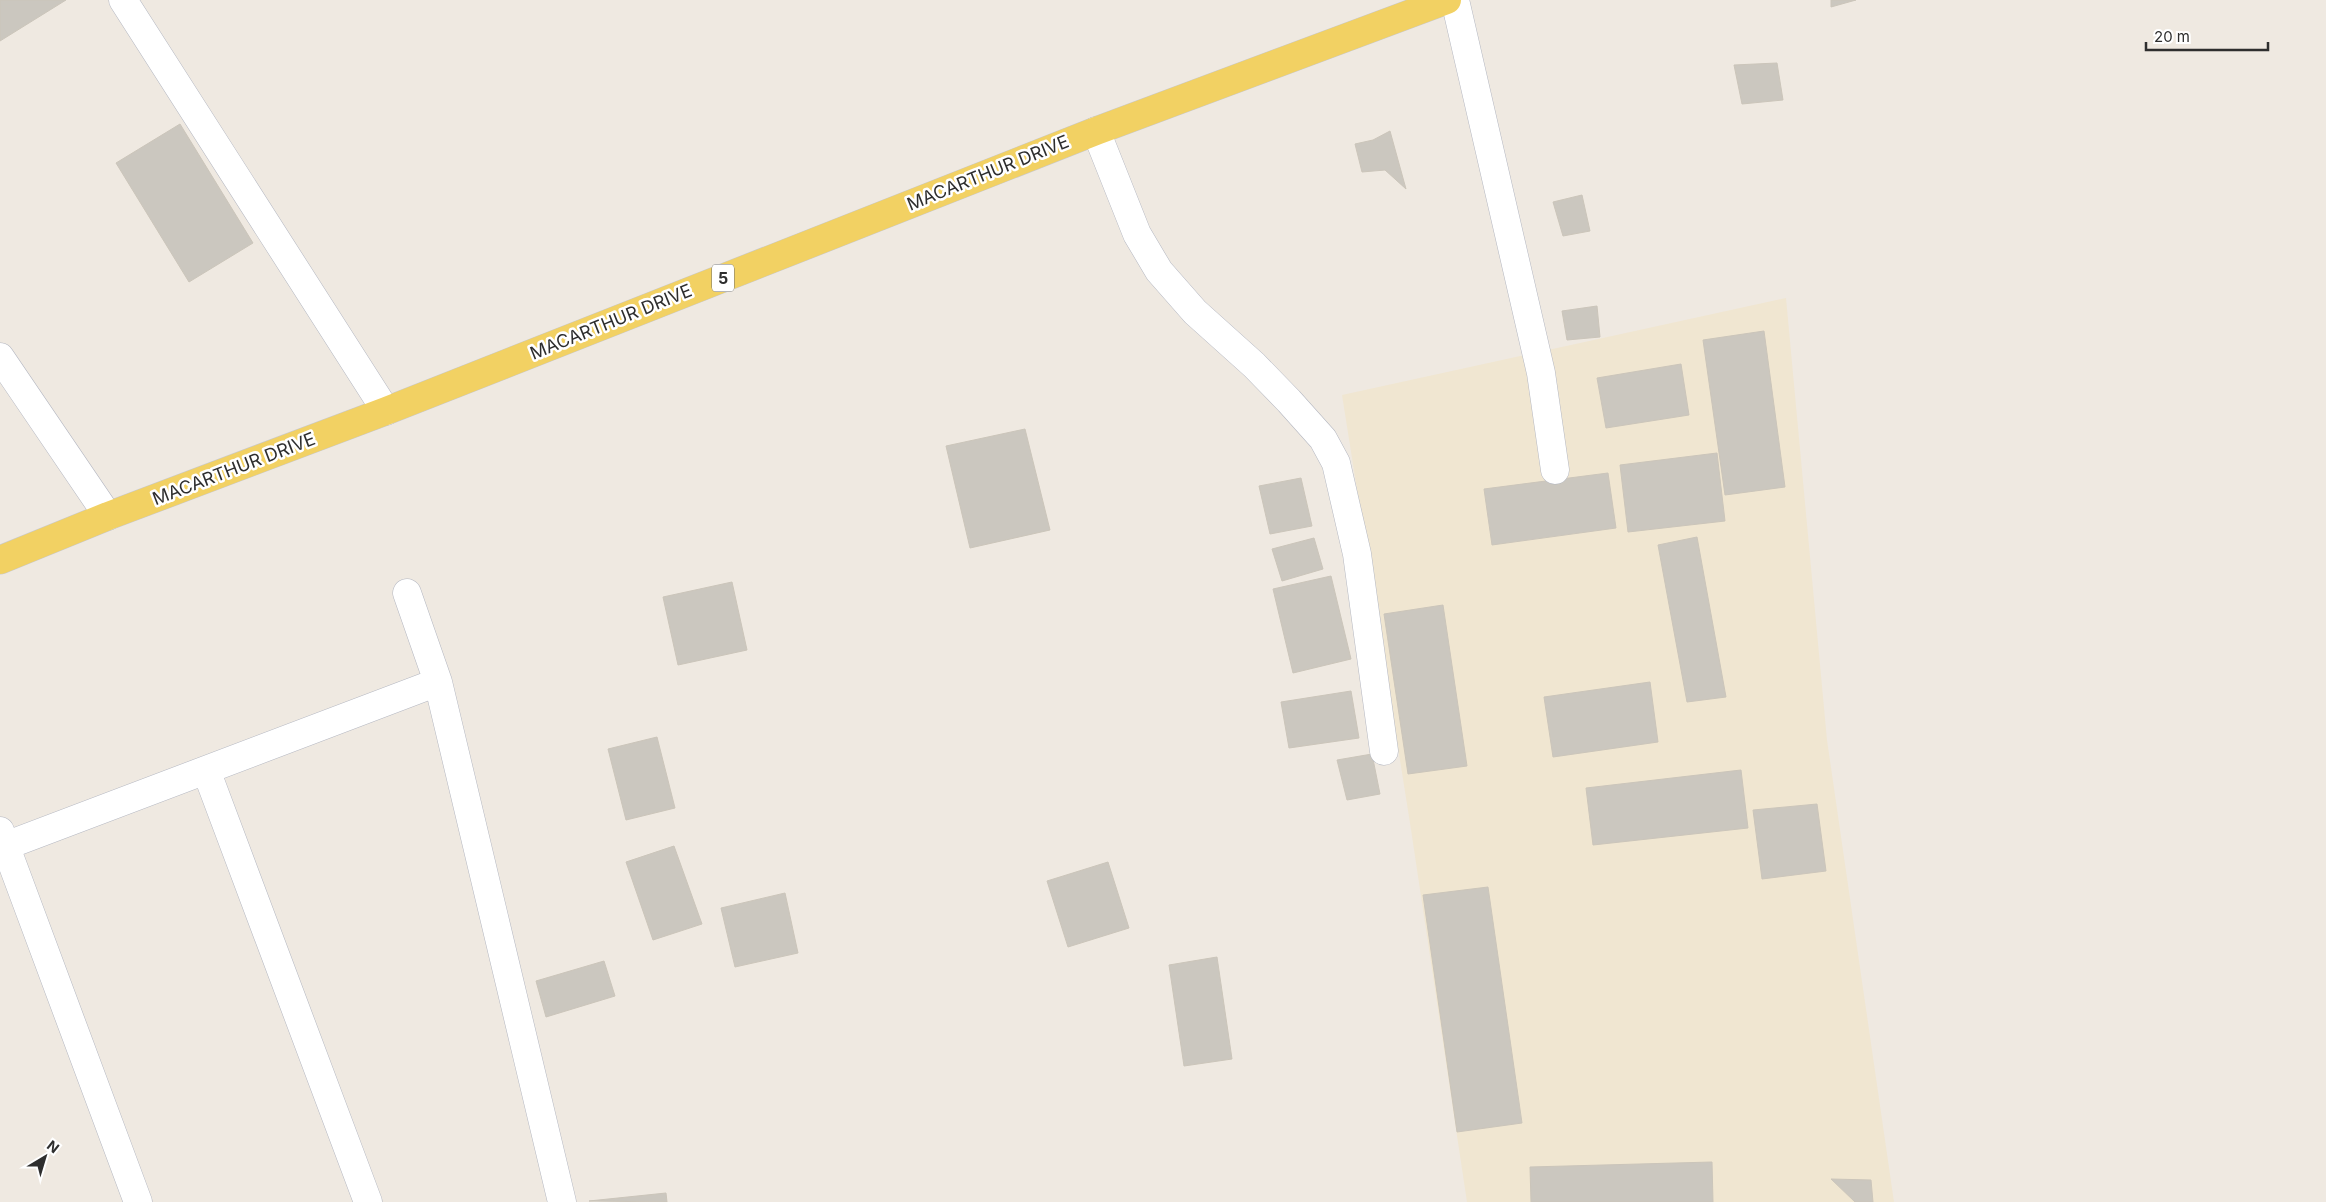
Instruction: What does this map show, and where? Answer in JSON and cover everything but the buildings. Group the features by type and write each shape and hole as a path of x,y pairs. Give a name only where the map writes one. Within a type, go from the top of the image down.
{"main road":[{"name":"MACARTHUR DRIVE","path":"0,560 108,516 386,411 1096,131 1447,0"}],"street":[{"path":"123,0 386,411"},
{"path":"1454,0 1541,373 1555,470"},
{"path":"1096,131 1137,234 1159,271 1195,312 1254,365 1289,401 1323,439 1336,463 1357,554 1384,751"},
{"path":"0,357 108,516"},
{"path":"407,593 438,682 562,1202"},
{"path":"138,1202 2,842 206,770 438,682"},
{"path":"206,770 368,1202"}],"shaded area":[{"path":"1786,298 1827,740 1894,1202 1467,1202 1410,823 1342,395"}]}
